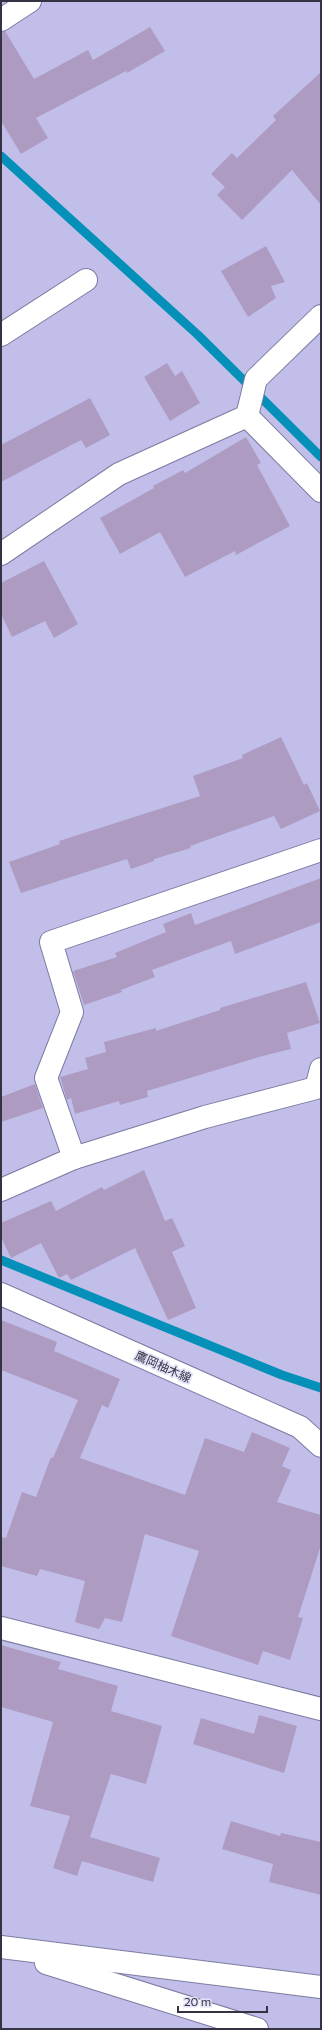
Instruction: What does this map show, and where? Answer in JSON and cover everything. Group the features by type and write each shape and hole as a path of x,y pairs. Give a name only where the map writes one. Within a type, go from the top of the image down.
{"street":[{"path":"1,20 30,1"},
{"path":"1,335 86,280"},
{"path":"248,414 256,379 321,316"},
{"path":"248,414 321,491"},
{"path":"1,554 119,474 248,414"},
{"path":"74,1158 46,1078 72,1012 51,942 321,850"},
{"path":"1,1190 74,1158 205,1117 316,1088 321,1069"},
{"name":"鷹岡柚木線","path":"1,1294 300,1427 321,1446"},
{"path":"1,1628 321,1709"},
{"path":"1,1948 321,1987"},
{"path":"1,1948 257,2029"}],"building":[{"path":"150,27 165,51 127,73 126,71 36,118 48,138 21,154 1,121 1,32 5,31 34,79 88,50 93,60"},
{"path":"321,72 321,205 292,170 242,220 217,195 225,187 211,174 232,153 237,158 276,120 273,116"},
{"path":"266,246 285,282 271,286 276,298 248,317 221,271"},
{"path":"167,363 175,376 182,371 200,403 170,421 144,377"},
{"path":"90,398 110,435 86,448 81,440 1,482 1,445"},
{"path":"246,437 261,463 257,465 290,526 236,555 235,551 185,577 160,532 120,554 100,518 154,488 153,486 183,470 185,473"},
{"path":"44,561 78,624 54,638 45,621 12,637 1,614 1,583"},
{"path":"281,737 304,785 307,783 320,811 281,829 274,816 190,846 191,848 154,859 154,861 131,869 127,859 21,893 9,862 60,844 59,841 200,796 193,776 243,758 242,755"},
{"path":"321,878 321,922 235,954 231,941 152,970 155,977 121,990 122,992 84,1005 73,971 117,957 115,953 166,932 163,924 191,913 195,925"},
{"path":"306,982 320,1023 287,1033 291,1049 259,1057 147,1091 148,1097 120,1105 119,1101 75,1114 71,1098 67,1100 60,1077 88,1069 85,1058 106,1052 104,1042 156,1028 156,1031 220,1010 220,1008"},
{"path":"35,1084 43,1108 1,1122 1,1097"},
{"path":"144,1170 165,1221 172,1218 185,1246 172,1252 196,1308 168,1320 135,1248 71,1280 67,1274 59,1278 41,1243 11,1258 1,1237 1,1223 51,1201 56,1211 102,1187 104,1190"},
{"path":"1,1320 57,1342 54,1351 120,1379 108,1408 102,1405 80,1458 185,1495 205,1438 244,1452 252,1432 290,1448 282,1466 291,1470 277,1502 321,1515 321,1545 298,1617 303,1618 290,1660 263,1651 258,1665 171,1636 199,1551 145,1534 122,1622 105,1618 99,1629 75,1622 85,1581 40,1569 37,1576 1,1566 1,1537 6,1538 22,1492 36,1497 51,1457 53,1458 78,1400 1,1370"},
{"path":"1,1645 61,1662 58,1669 118,1686 111,1711 162,1726 146,1784 111,1774 90,1837 160,1858 153,1882 82,1861 77,1876 53,1868 70,1816 30,1806 53,1722 1,1707"},
{"path":"259,1715 297,1726 284,1773 193,1744 201,1718 254,1734"},
{"path":"231,1821 280,1836 281,1833 321,1842 321,1895 269,1882 273,1864 222,1849"}],"waterway":[{"path":"1,156 198,335 321,457"},
{"path":"1,1260 282,1375 321,1388"}]}
